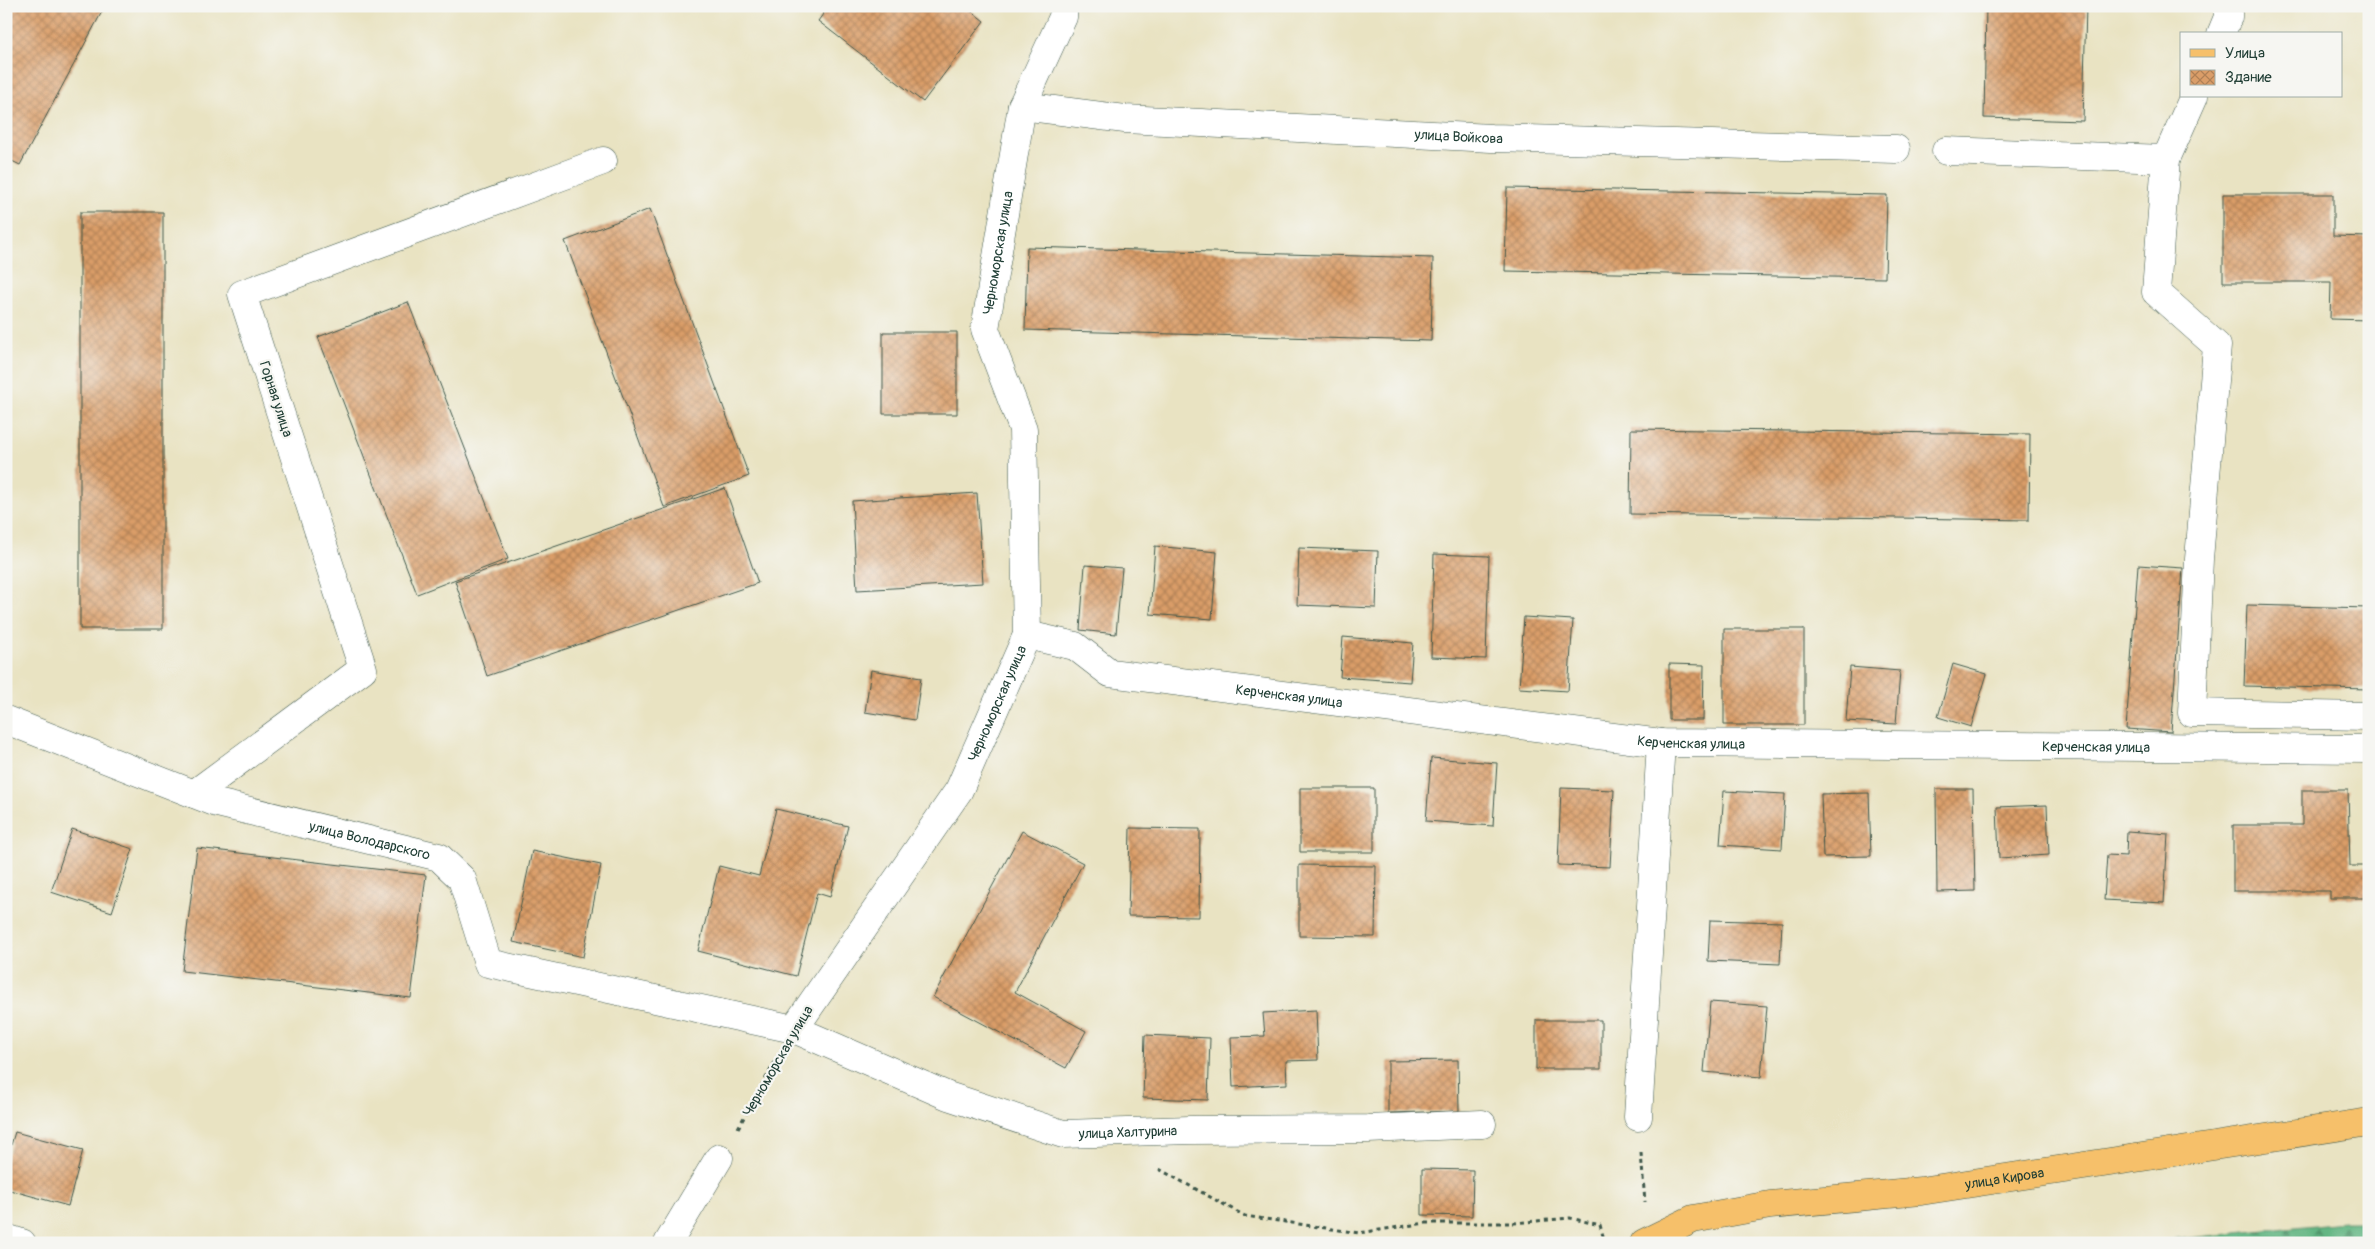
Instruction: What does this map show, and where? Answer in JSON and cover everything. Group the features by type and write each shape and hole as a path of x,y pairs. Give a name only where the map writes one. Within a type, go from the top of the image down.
{"main road":[{"name":"улица Кирова","path":"1646,1241 1693,1219 1770,1205 1921,1191 2369,1122"}],"street":[{"name":"Черноморская улица","path":"794,1028 959,790 1027,635 1023,429 985,329 1022,106 1063,17 1064,6"},
{"path":"2222,32 2228,17 2228,6"},
{"path":"2193,98 2166,159 2156,292 2217,346 2199,559 2192,713 2369,716"},
{"name":"улица Войкова","path":"1022,106 1125,120 1492,138 1896,148"},
{"path":"1946,150 2166,159"},
{"name":"Горная улица","path":"194,794 364,669 242,294 603,161"},
{"name":"Керченская улица","path":"1027,635 1075,646 1110,673 1661,743 2369,749"},
{"name":"улица Володарского","path":"6,720 216,803 439,857 462,879 488,963 794,1028"},
{"path":"1638,1116 1661,743"},
{"name":"улица Халтурина","path":"794,1028 948,1096 1064,1134 1190,1130 1368,1129 1482,1124"},
{"path":"668,1243 720,1158"},
{"path":"6,1238 22,1243"}],"path":[{"name":"Черноморская улица","path":"720,1158 794,1028"},
{"path":"1638,1116 1646,1241"},
{"path":"1154,1166 1245,1216 1359,1233 1426,1223 1514,1223 1570,1218 1600,1225 1605,1243"}],"green space":[{"path":"2344,1222 2369,1222 2369,1243 2140,1243"}],"building":[{"path":"14,6 105,6 20,165 6,158 6,21"},
{"path":"829,6 965,6 984,21 923,102 818,21"},
{"path":"1986,6 2086,6 2083,121 1984,118"},
{"path":"1507,188 1887,195 1885,278 1505,271"},
{"path":"2223,194 2333,194 2333,236 2369,237 2369,320 2330,319 2331,282 2223,282"},
{"path":"650,209 749,476 664,507 565,241"},
{"path":"80,212 163,212 163,629 80,629"},
{"path":"1027,247 1433,258 1431,341 1025,330"},
{"path":"408,302 508,559 417,594 318,337"},
{"path":"883,332 957,332 957,414 883,414"},
{"path":"1631,429 2030,434 2029,520 1630,514"},
{"path":"725,488 758,583 487,676 455,581"},
{"path":"977,493 983,583 857,590 852,501"},
{"path":"1155,546 1217,552 1212,619 1150,614"},
{"path":"1299,548 1378,551 1376,608 1297,605"},
{"path":"1434,554 1489,556 1486,659 1431,657"},
{"path":"1085,565 1122,568 1116,634 1080,630"},
{"path":"2138,565 2183,568 2171,732 2126,729"},
{"path":"2247,605 2369,608 2369,689 2244,686"},
{"path":"1524,617 1573,620 1568,691 1519,688"},
{"path":"1724,629 1804,629 1804,725 1724,725"},
{"path":"1343,637 1413,643 1410,682 1340,677"},
{"path":"1669,664 1704,665 1703,720 1669,720"},
{"path":"1953,664 1987,674 1971,727 1938,717"},
{"path":"1850,667 1900,671 1896,724 1846,721"},
{"path":"871,670 921,678 915,720 865,712"},
{"path":"1431,758 1497,763 1493,826 1426,821"},
{"path":"1300,788 1374,788 1374,852 1300,852"},
{"path":"1561,788 1614,790 1610,867 1558,865"},
{"path":"1936,789 1973,789 1975,891 1937,892"},
{"path":"2302,790 2348,790 2350,866 2369,866 2369,898 2330,898 2330,891 2233,891 2233,825 2302,825"},
{"path":"1724,791 1785,794 1782,849 1720,845"},
{"path":"1869,793 1871,856 1823,857 1821,794"},
{"path":"2047,805 2049,855 1999,858 1997,807"},
{"path":"776,809 848,826 830,897 817,893 796,976 698,951 719,866 759,876"},
{"path":"1130,828 1200,829 1199,917 1128,916"},
{"path":"72,829 133,849 112,912 51,892"},
{"path":"1022,831 1083,863 1015,992 1086,1031 1066,1068 933,997"},
{"path":"2127,831 2168,834 2164,903 2104,900 2107,855 2126,856"},
{"path":"197,848 426,875 411,998 182,971"},
{"path":"532,851 601,865 583,957 513,942"},
{"path":"1299,865 1376,866 1375,937 1299,936"},
{"path":"1710,920 1782,922 1780,964 1708,961"},
{"path":"1710,1002 1767,1006 1761,1077 1704,1072"},
{"path":"1316,1010 1318,1060 1286,1061 1287,1084 1233,1087 1231,1037 1265,1036 1263,1013"},
{"path":"1536,1020 1601,1020 1601,1069 1536,1069"},
{"path":"1145,1035 1210,1038 1208,1100 1143,1098"},
{"path":"1458,1060 1459,1111 1388,1113 1388,1061"},
{"path":"15,1132 83,1150 68,1206 6,1189 6,1161"},
{"path":"1422,1169 1473,1170 1472,1216 1422,1215"}]}
